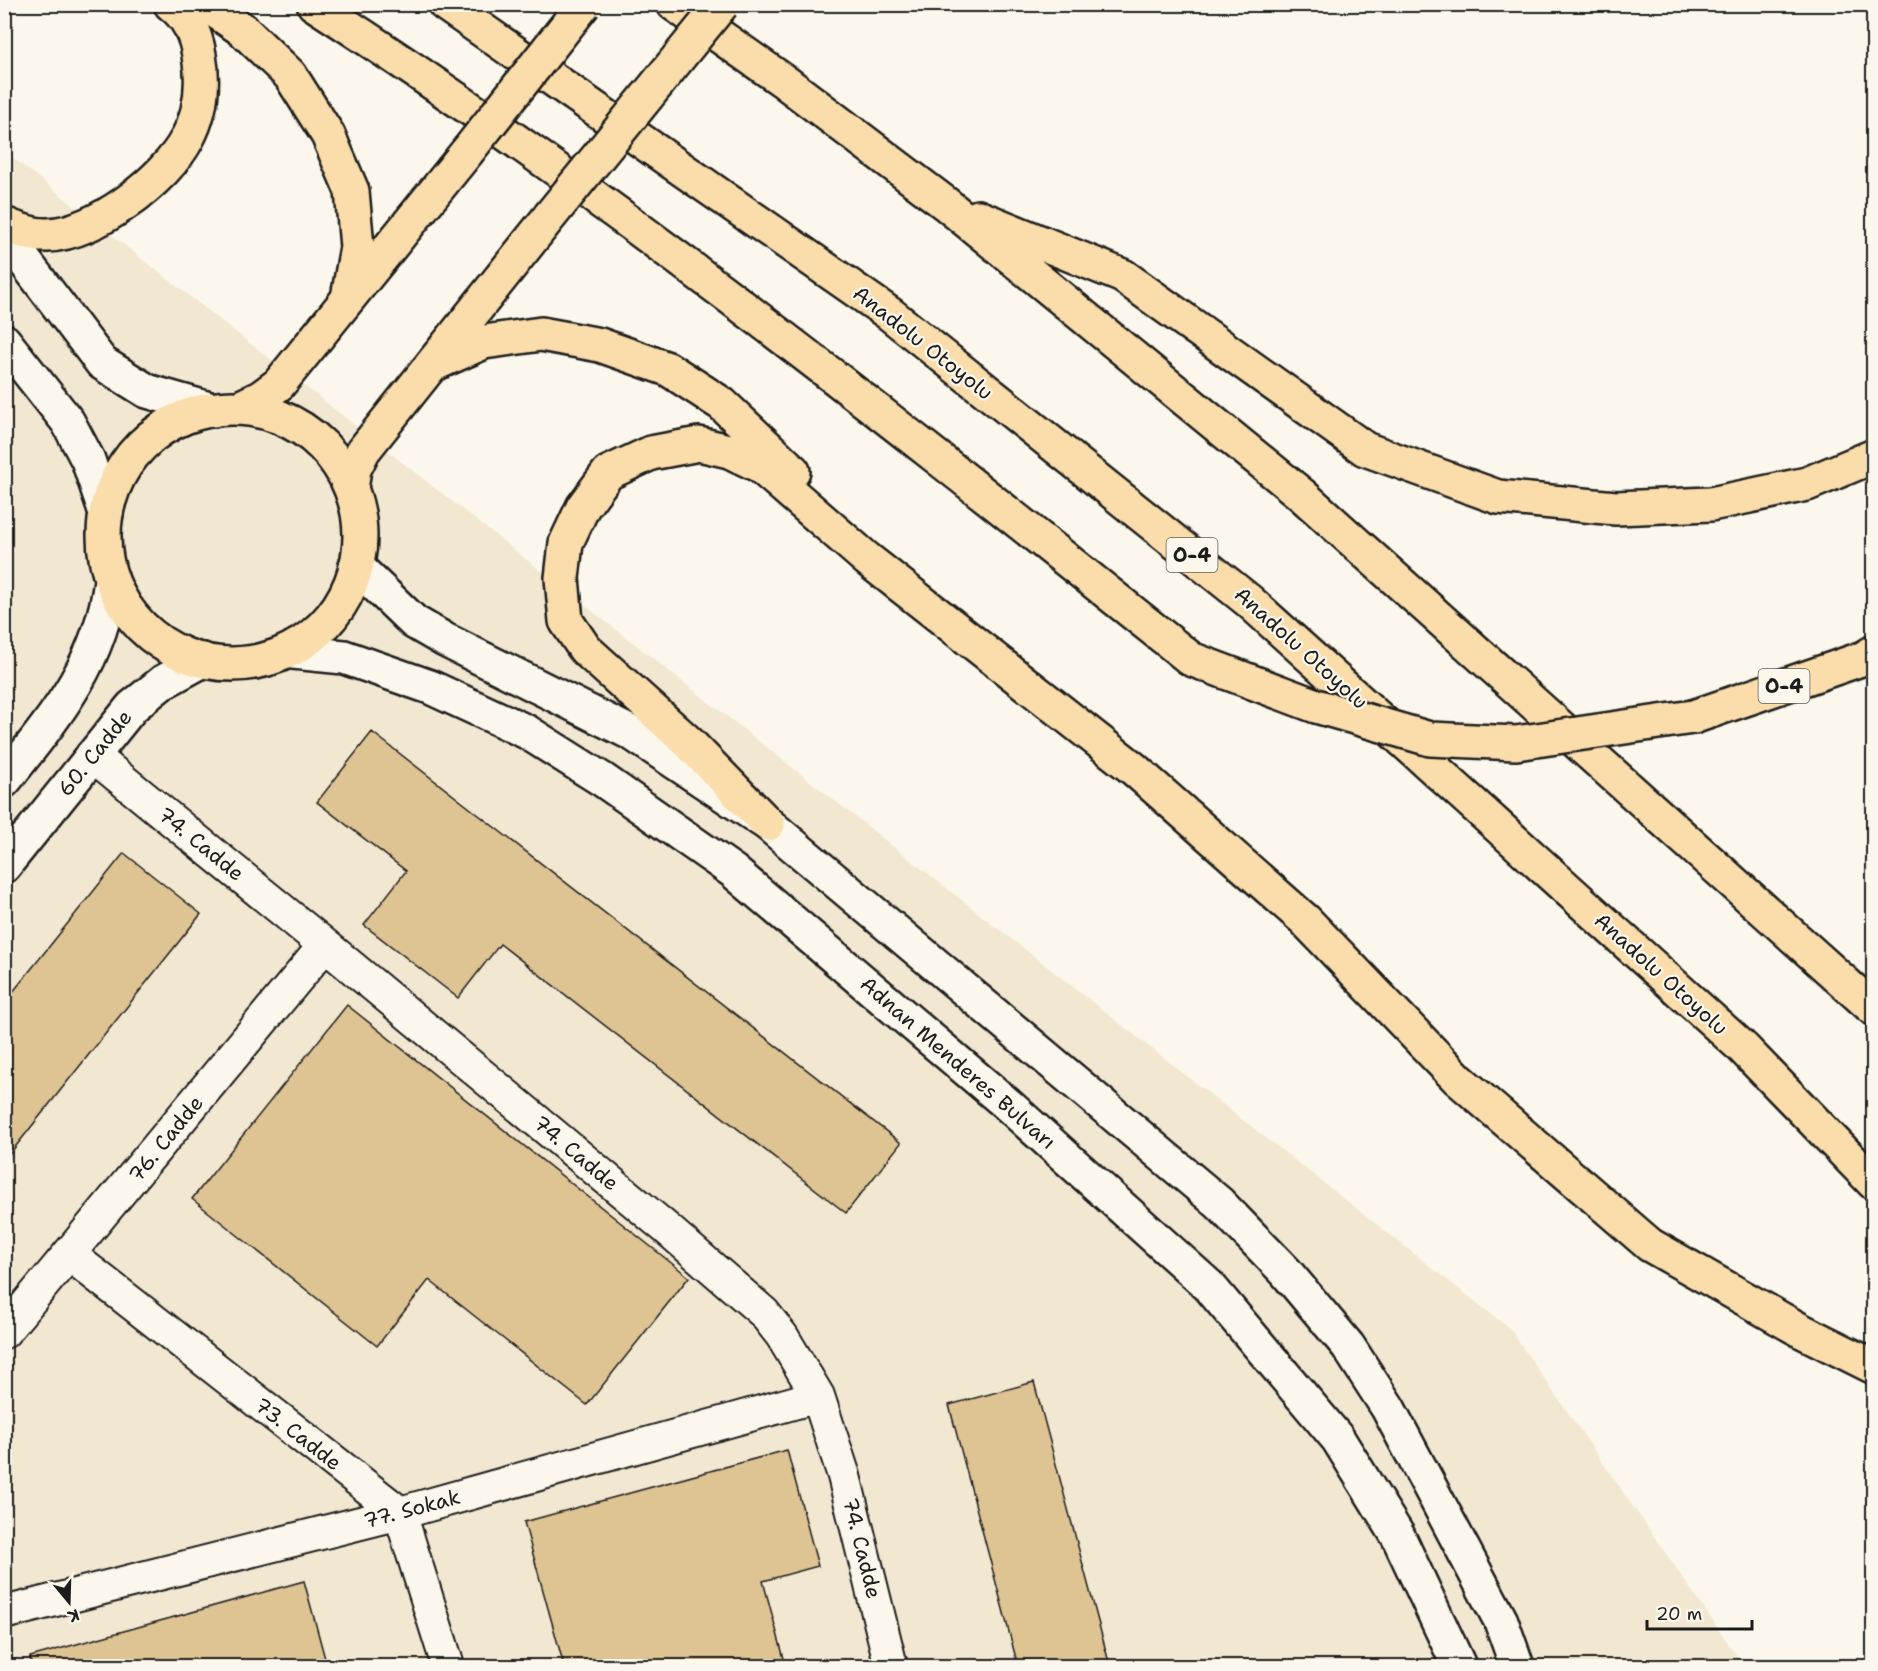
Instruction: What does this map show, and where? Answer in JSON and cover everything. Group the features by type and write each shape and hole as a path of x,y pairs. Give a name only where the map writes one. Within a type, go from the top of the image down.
{"main road":[{"path":"4,224 18,231 49,236 84,226 140,193 170,162 187,139 201,99 196,34 171,4"},
{"path":"204,4 243,30 290,75 328,135 352,191 357,248 348,298"},
{"name":"O-4","path":"315,4 434,81 827,370 1191,659 1316,706 1430,739 1516,743 1693,717 1864,658 1874,652"},
{"name":"Anadolu Otoyolu","path":"445,4 890,314 1249,601 1743,1048 1874,1183"},
{"path":"226,409 268,413 295,425 310,436 338,464 351,489 360,526 356,566 349,588 338,608 293,652 245,663 203,660 179,653 151,634 122,603 111,580 104,547 106,513 120,472 138,449 172,423 260,398 279,384 584,4"},
{"path":"674,4 785,82 946,204 1302,495 1874,1009"},
{"path":"351,489 354,469 363,451 722,4"},
{"path":"946,204 1123,276 1365,449 1498,497 1616,508 1711,504 1807,484 1874,456"},
{"path":"432,365 484,342 541,334 600,345 668,369 722,404 828,503 867,559"},
{"path":"768,824 688,742 585,649 566,621 562,578 566,543 588,501 608,473 651,453 699,444 729,451 760,466 867,559 1152,785 1305,920 1458,1080 1650,1245 1802,1331 1874,1367"}],"street":[{"path":"4,234 102,363 147,391 226,409"},
{"path":"4,341 68,422 88,460 106,513"},
{"path":"356,566 414,622 445,640 633,734 768,824 1219,1203 1285,1272 1348,1346 1388,1408 1501,1621 1517,1666"},
{"path":"4,781 75,688 97,645 108,609 111,580"},
{"name":"Adnan Menderes Bulvarı","path":"293,652 344,657 430,687 527,732 603,780 733,871 1007,1104 1209,1286 1338,1439 1398,1536 1459,1666"},
{"name":"60. Cadde","path":"4,866 132,707 163,682 203,660"},
{"name":"74. Cadde","path":"92,755 666,1228 764,1313 782,1336 818,1396 844,1476 891,1666"},
{"name":"76. Cadde","path":"4,1332 325,945"},
{"name":"73. Cadde","path":"70,1255 400,1513"},
{"name":"77. Sokak","path":"4,1613 400,1513 818,1396"},
{"path":"400,1513 448,1666"}],"shaded area":[{"path":"4,151 1509,1328 1744,1666 5,1666"}],"building":[{"path":"372,732 901,1143 846,1213 500,944 458,998 364,925 406,871 317,802"},
{"path":"124,853 201,914 4,1161 4,1003"},
{"path":"347,1005 689,1277 587,1405 429,1280 377,1346 192,1199"},
{"path":"1034,1382 1110,1666 1018,1666 949,1405"},
{"path":"787,1450 818,1566 763,1581 786,1666 564,1666 524,1522"},
{"path":"304,1581 327,1666 32,1666 30,1657"}]}
